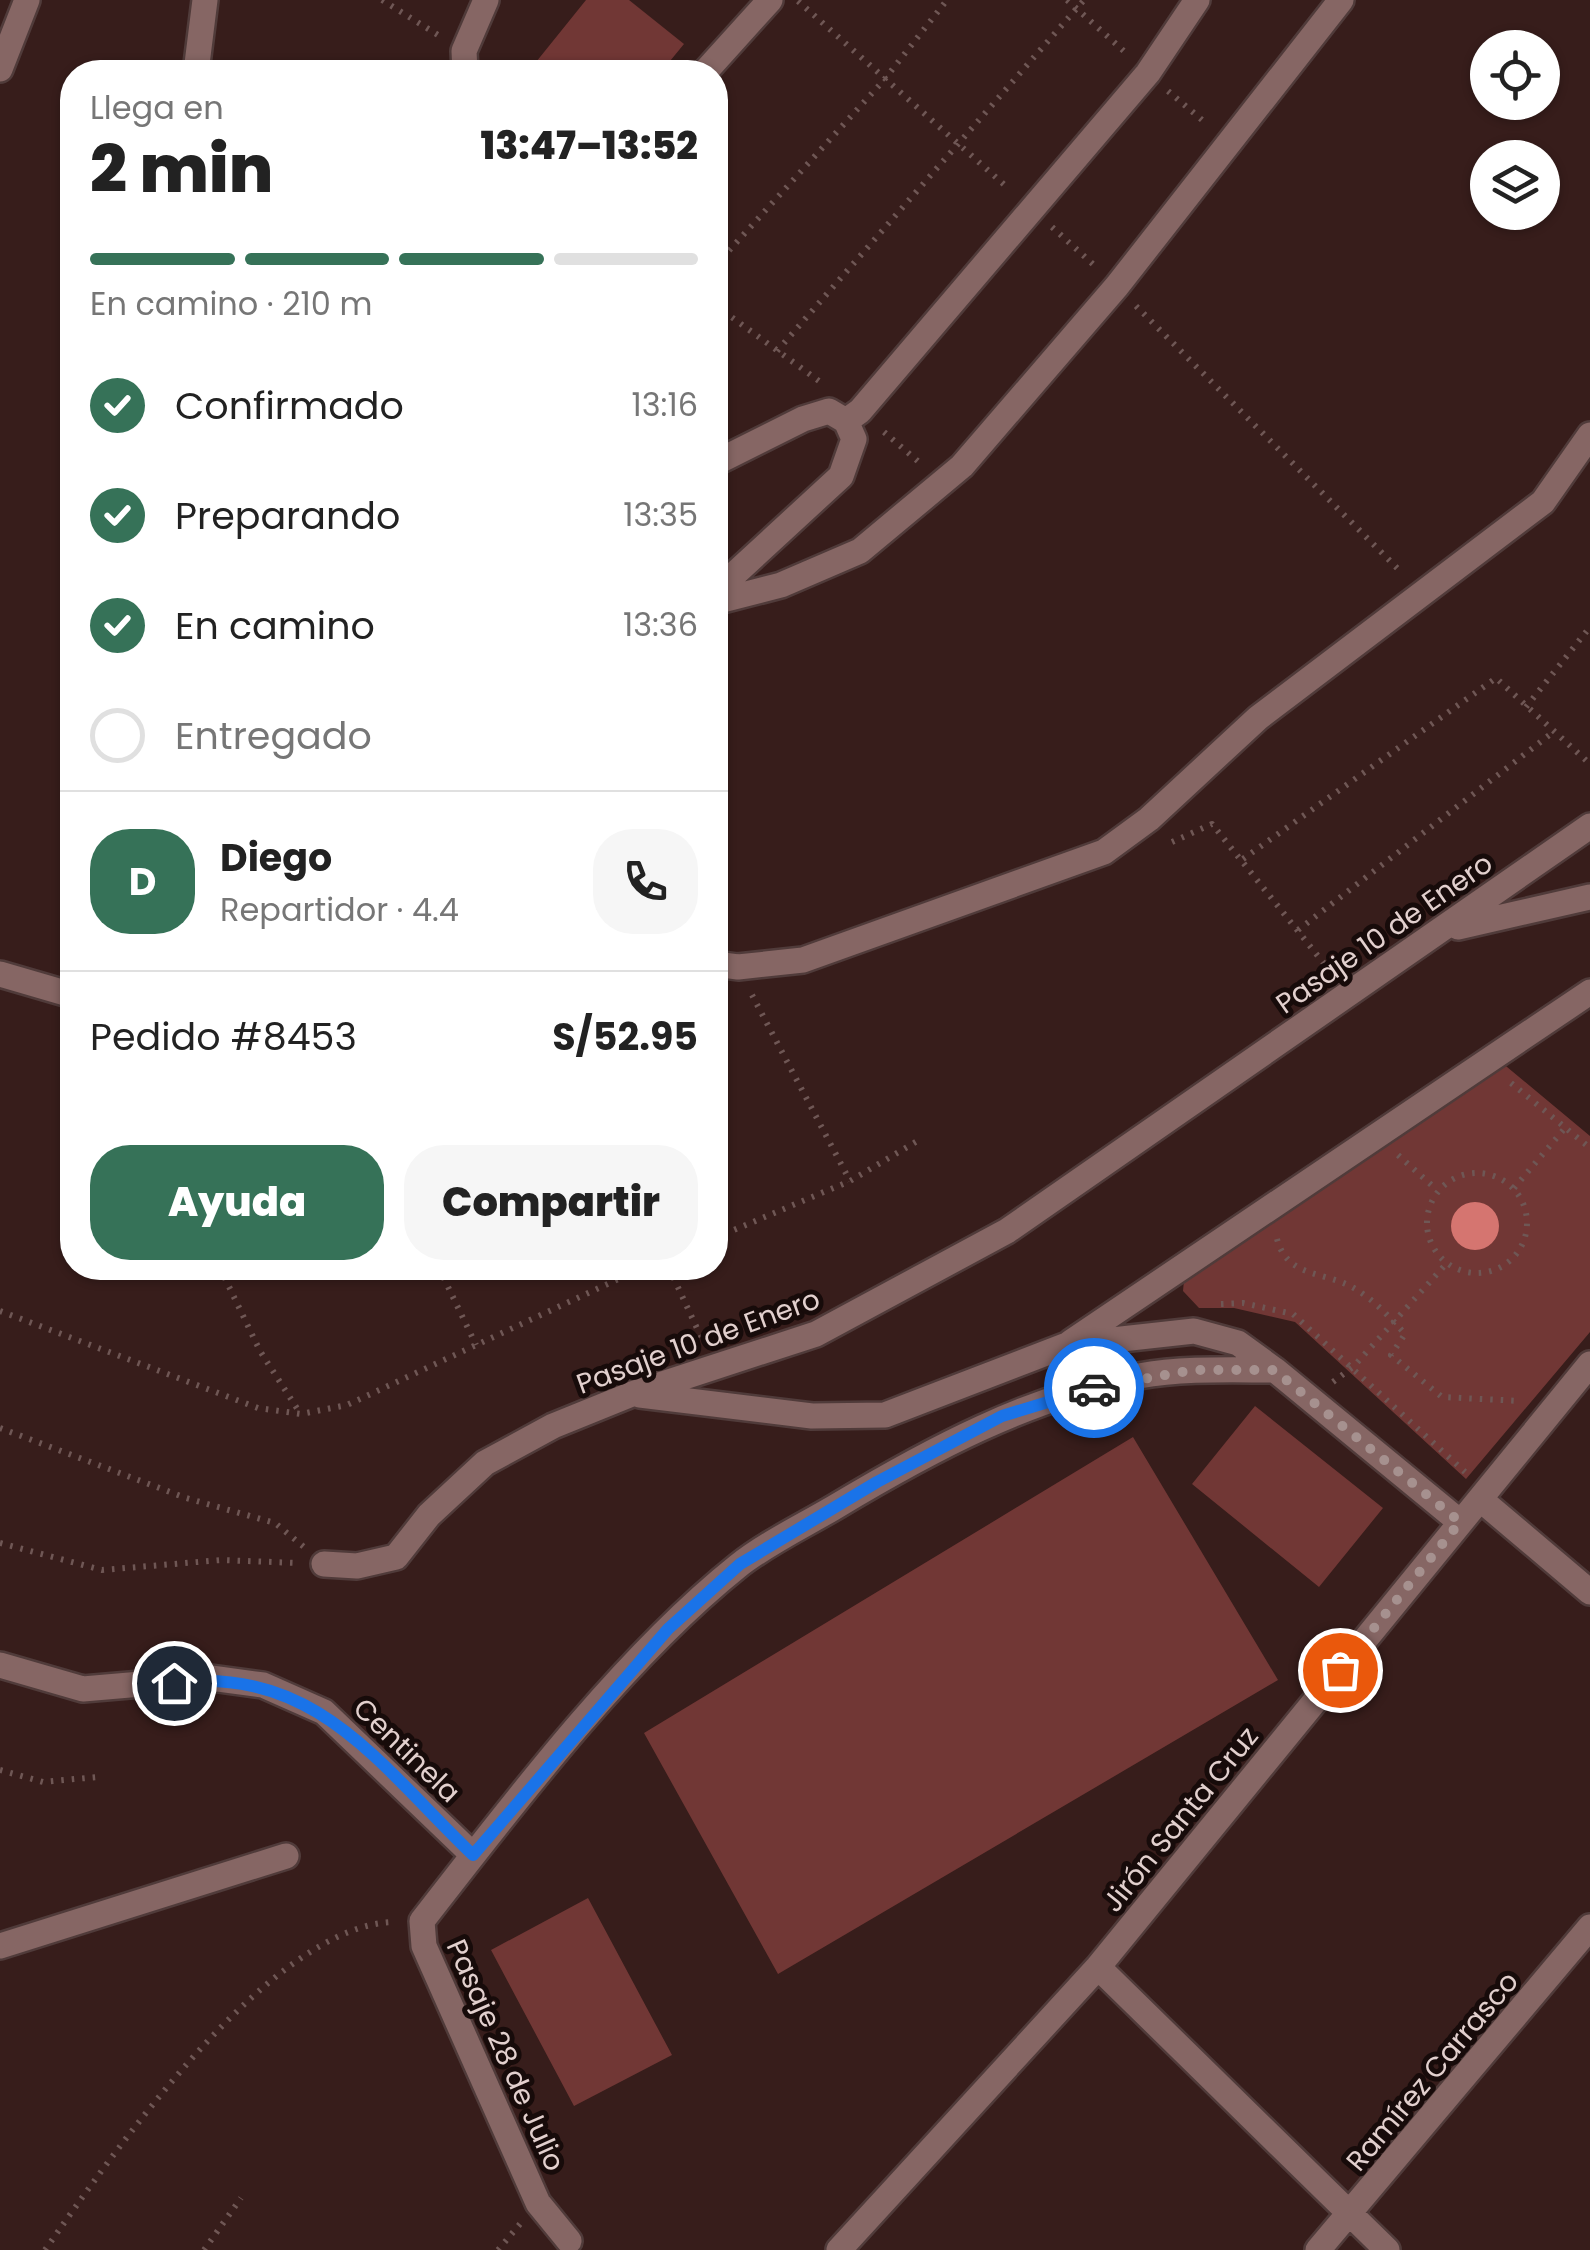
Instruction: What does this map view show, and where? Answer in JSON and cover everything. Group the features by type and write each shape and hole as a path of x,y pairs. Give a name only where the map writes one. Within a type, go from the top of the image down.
{"street":[{"path":"0,69 28,0"},
{"path":"198,60 206,0"},
{"path":"465,60 486,0"},
{"path":"716,60 770,0"},
{"path":"846,420 873,397 1148,74 1197,0"},
{"path":"728,599 782,586 860,551 962,466 1117,286 1341,0"},
{"path":"728,456 803,418 830,411 846,420 854,438 841,476 728,580"},
{"path":"728,965 803,960 1104,852 1149,819 1258,718 1543,502 1590,435"},
{"name":"Pasaje 10 de Enero","path":"324,1564 357,1566 396,1556 428,1515 485,1462 553,1426 632,1394 816,1334 1007,1231 1590,826"},
{"path":"1443,931 1590,897"},
{"path":"0,974 60,992"},
{"path":"632,1394 812,1416 885,1415 1067,1345 1590,992"},
{"path":"1067,1345 1194,1331 1238,1344 1312,1398 1460,1522"},
{"name":"Jirón Santa Cruz","path":"839,2250 1098,1968 1590,1364"},
{"name":"Pasaje 28 de Julio","path":"568,2241 538,2203 424,1946 422,1921 473,1855 668,1629 740,1564 877,1482 1002,1416 1140,1376 1193,1370 1274,1370"},
{"path":"1483,1496 1590,1592"},
{"name":"Centinela","path":"0,1665 83,1688 211,1678 264,1685 324,1712 473,1855"},
{"path":"0,1946 286,1856"},
{"name":"Ramírez Carrasco","path":"1318,2250 1352,2215 1590,1927"},
{"path":"1098,1968 1387,2250"}],"path":[{"path":"382,0 461,60"},
{"path":"728,252 884,80 948,0"},
{"path":"777,351 1084,0"},
{"path":"1526,708 1590,627"},
{"path":"1243,860 1496,678 1590,764"},
{"path":"1298,930 1552,733"},
{"path":"1159,848 1212,824 1349,995"},
{"path":"728,968 850,1180"},
{"path":"1487,1063 1590,1148"},
{"path":"1514,1188 1565,1127"},
{"path":"728,1232 850,1180 919,1140"},
{"path":"1390,1147 1438,1190"},
{"path":"1484,1172 1514,1188 1528,1218 1520,1250 1494,1270 1478,1274 1446,1264 1434,1252 1426,1220 1438,1190 1466,1173 1484,1172"},
{"path":"1274,1228 1285,1259 1298,1270 1351,1286 1394,1321 1405,1334 1391,1355 1442,1397 1526,1401"},
{"path":"1312,1398 1354,1366 1446,1264"},
{"path":"226,1280 260,1351 301,1414"},
{"path":"445,1280 476,1345"},
{"path":"0,1311 258,1408 301,1414 347,1405 616,1280"},
{"path":"675,1280 715,1367"},
{"path":"1216,1304 1244,1303 1294,1314 1354,1366 1483,1496"},
{"path":"0,1428 186,1498 276,1523 324,1564"},
{"path":"0,1543 102,1570 222,1560 324,1564"},
{"path":"0,1770 43,1782 96,1777"},
{"path":"46,2250 135,2122 270,1979 327,1938 376,1922 422,1921"},
{"path":"204,2250 240,2198"}],"shaded area":[{"path":"586,0 629,0 684,44 671,60 538,60"},
{"path":"1501,1062 1590,1136 1590,1332 1466,1479 1295,1322 1234,1308 1199,1308 1183,1291 1184,1280"},
{"path":"1255,1406 1383,1508 1319,1587 1192,1484"},
{"path":"1133,1437 1278,1680 778,1974 644,1733"},
{"path":"588,1898 672,2055 574,2106 491,1950"}],"building":[{"path":"1475,1202 1492,1209 1499,1226 1492,1243 1475,1250 1458,1243 1451,1226 1458,1209"}],"way so far":[{"path":"1094,1388 1140,1376 1193,1370 1274,1370 1460,1522 1340,1670"}],"route":[{"path":"174,1683 211,1678 264,1685 324,1712 473,1855 668,1629 740,1564 877,1482 1002,1416 1094,1388"}]}
